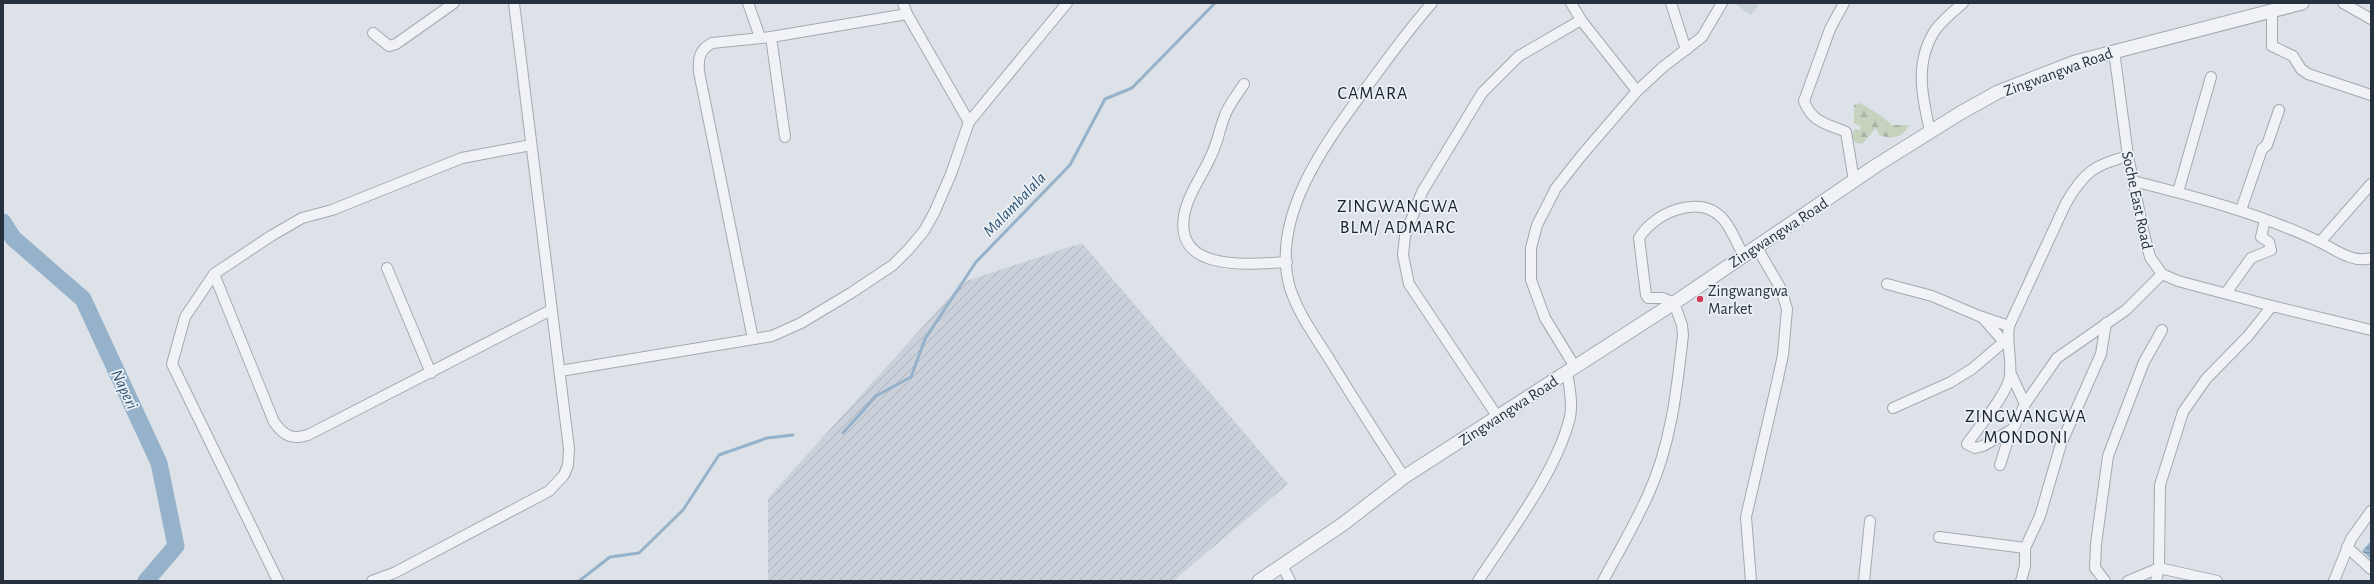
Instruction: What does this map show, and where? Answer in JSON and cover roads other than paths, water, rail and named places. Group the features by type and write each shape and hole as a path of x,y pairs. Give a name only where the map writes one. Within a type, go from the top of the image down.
{"street":[{"path":"373,32 389,46 396,44 454,3"},
{"path":"372,581 394,573 549,491 560,482 568,465 569,450 560,371 551,310 514,3"},
{"path":"748,3 766,37 785,137"},
{"path":"903,3 907,14 969,122"},
{"path":"560,371 753,339 784,332 812,317 893,265 908,250 924,230 934,213 951,174 969,122 1067,3"},
{"path":"1404,477 1369,424 1299,311 1290,286 1286,262 1287,244 1296,205 1326,145 1402,39 1432,3"},
{"path":"1571,3 1581,20 1637,91"},
{"path":"1671,3 1686,50"},
{"path":"1478,581 1546,474 1570,416 1571,369 1545,318 1537,300 1531,280 1531,248 1537,225 1556,188 1582,155 1637,91 1702,37 1722,3"},
{"path":"1844,3 1830,29 1804,101 1807,109 1816,120 1846,132 1854,181"},
{"path":"1930,131 1921,92 1923,58 1929,41 1937,28 1963,3"},
{"name":"Zingwangwa Road","path":"1259,581 1286,576 1404,477 1674,302 1743,254 1930,131 1998,92 2041,74 2114,51 2302,3"},
{"path":"2343,3 2371,19"},
{"path":"2272,11 2272,46 2292,56 2301,69 2308,74 2371,94"},
{"path":"753,339 698,62 705,47 712,43 766,37 907,14"},
{"path":"1497,416 1409,284 1403,255 1405,236 1422,192 1482,92 1519,56 1581,20"},
{"name":"Soche East Road","path":"2114,51 2128,156 2133,181 2150,257 2162,274"},
{"path":"2178,192 2211,77"},
{"path":"1244,84 1227,111 1215,149 1189,200 1184,214 1183,226 1186,240 1193,250 1203,257 1215,260 1244,264 1286,262"},
{"path":"2241,210 2262,149 2267,145 2279,110"},
{"path":"278,581 172,364 185,318 214,274 271,236 302,218 332,210 462,158 531,145"},
{"path":"1893,408 1951,382 1972,369 2005,341 2009,326 2066,203 2078,184 2092,168 2128,156"},
{"path":"2133,181 2241,210 2320,242 2340,254 2366,260 2371,258"},
{"path":"2320,242 2371,184"},
{"path":"1603,581 1648,495 1665,449 1673,408 1683,335 1682,325 1674,302 1658,297 1648,298 1646,295 1639,238 1643,231 1655,221 1677,209 1688,206 1698,206 1716,212 1723,218 1743,254"},
{"path":"2226,293 2251,258 2270,250 2269,242 2261,238 2265,220"},
{"path":"1751,581 1746,517 1778,380 1787,310 1781,289 1756,246"},
{"path":"387,268 431,373"},
{"path":"214,274 274,422 285,435 292,438 308,436 551,310"},
{"path":"2000,465 2010,430 2020,416 2025,404 2057,358 2126,310 2162,274 2178,281 2371,330"},
{"path":"1887,284 1932,296 1982,317 2009,326"},
{"path":"2156,581 2159,568 2160,485 2183,412 2206,379 2248,336 2272,306"},
{"path":"1982,317 2005,341 2010,356 2010,372 2005,393 1967,444 1975,448 1983,446 2010,430"},
{"path":"2021,581 2025,566 2024,548 2045,500 2061,444 2101,354 2106,323"},
{"path":"2105,581 2095,568 2096,544 2108,456 2144,362 2162,330"},
{"path":"2010,372 2025,404"},
{"path":"2334,581 2347,547 2371,511"},
{"path":"1864,581 1870,521"},
{"path":"1939,537 2024,548"},
{"path":"2347,547 2371,569"},
{"path":"2128,581 2159,568 2217,581"}],"water":[{"path":"2371,541 2371,559 2362,551"}],"waterway":[{"name":"Malambalala","path":"843,433 876,396 911,377 925,339 976,262 1070,165 1105,99 1132,88 1215,3"},
{"name":"Naperi","path":"3,222 13,238 83,299 159,463 176,546 146,581"},
{"name":"Malambalala","path":"579,581 610,557 639,553 683,510 719,455 767,438 793,435"}],"place":[{"name":"Zingwangwa Market","path":"1700,299"}],"district":[{"name":"CAMARA","path":"1373,93"},
{"name":"ZINGWANGWA BLM/ ADMARC","path":"1398,216"},
{"name":"ZINGWANGWA MONDONI","path":"2026,426"}]}
